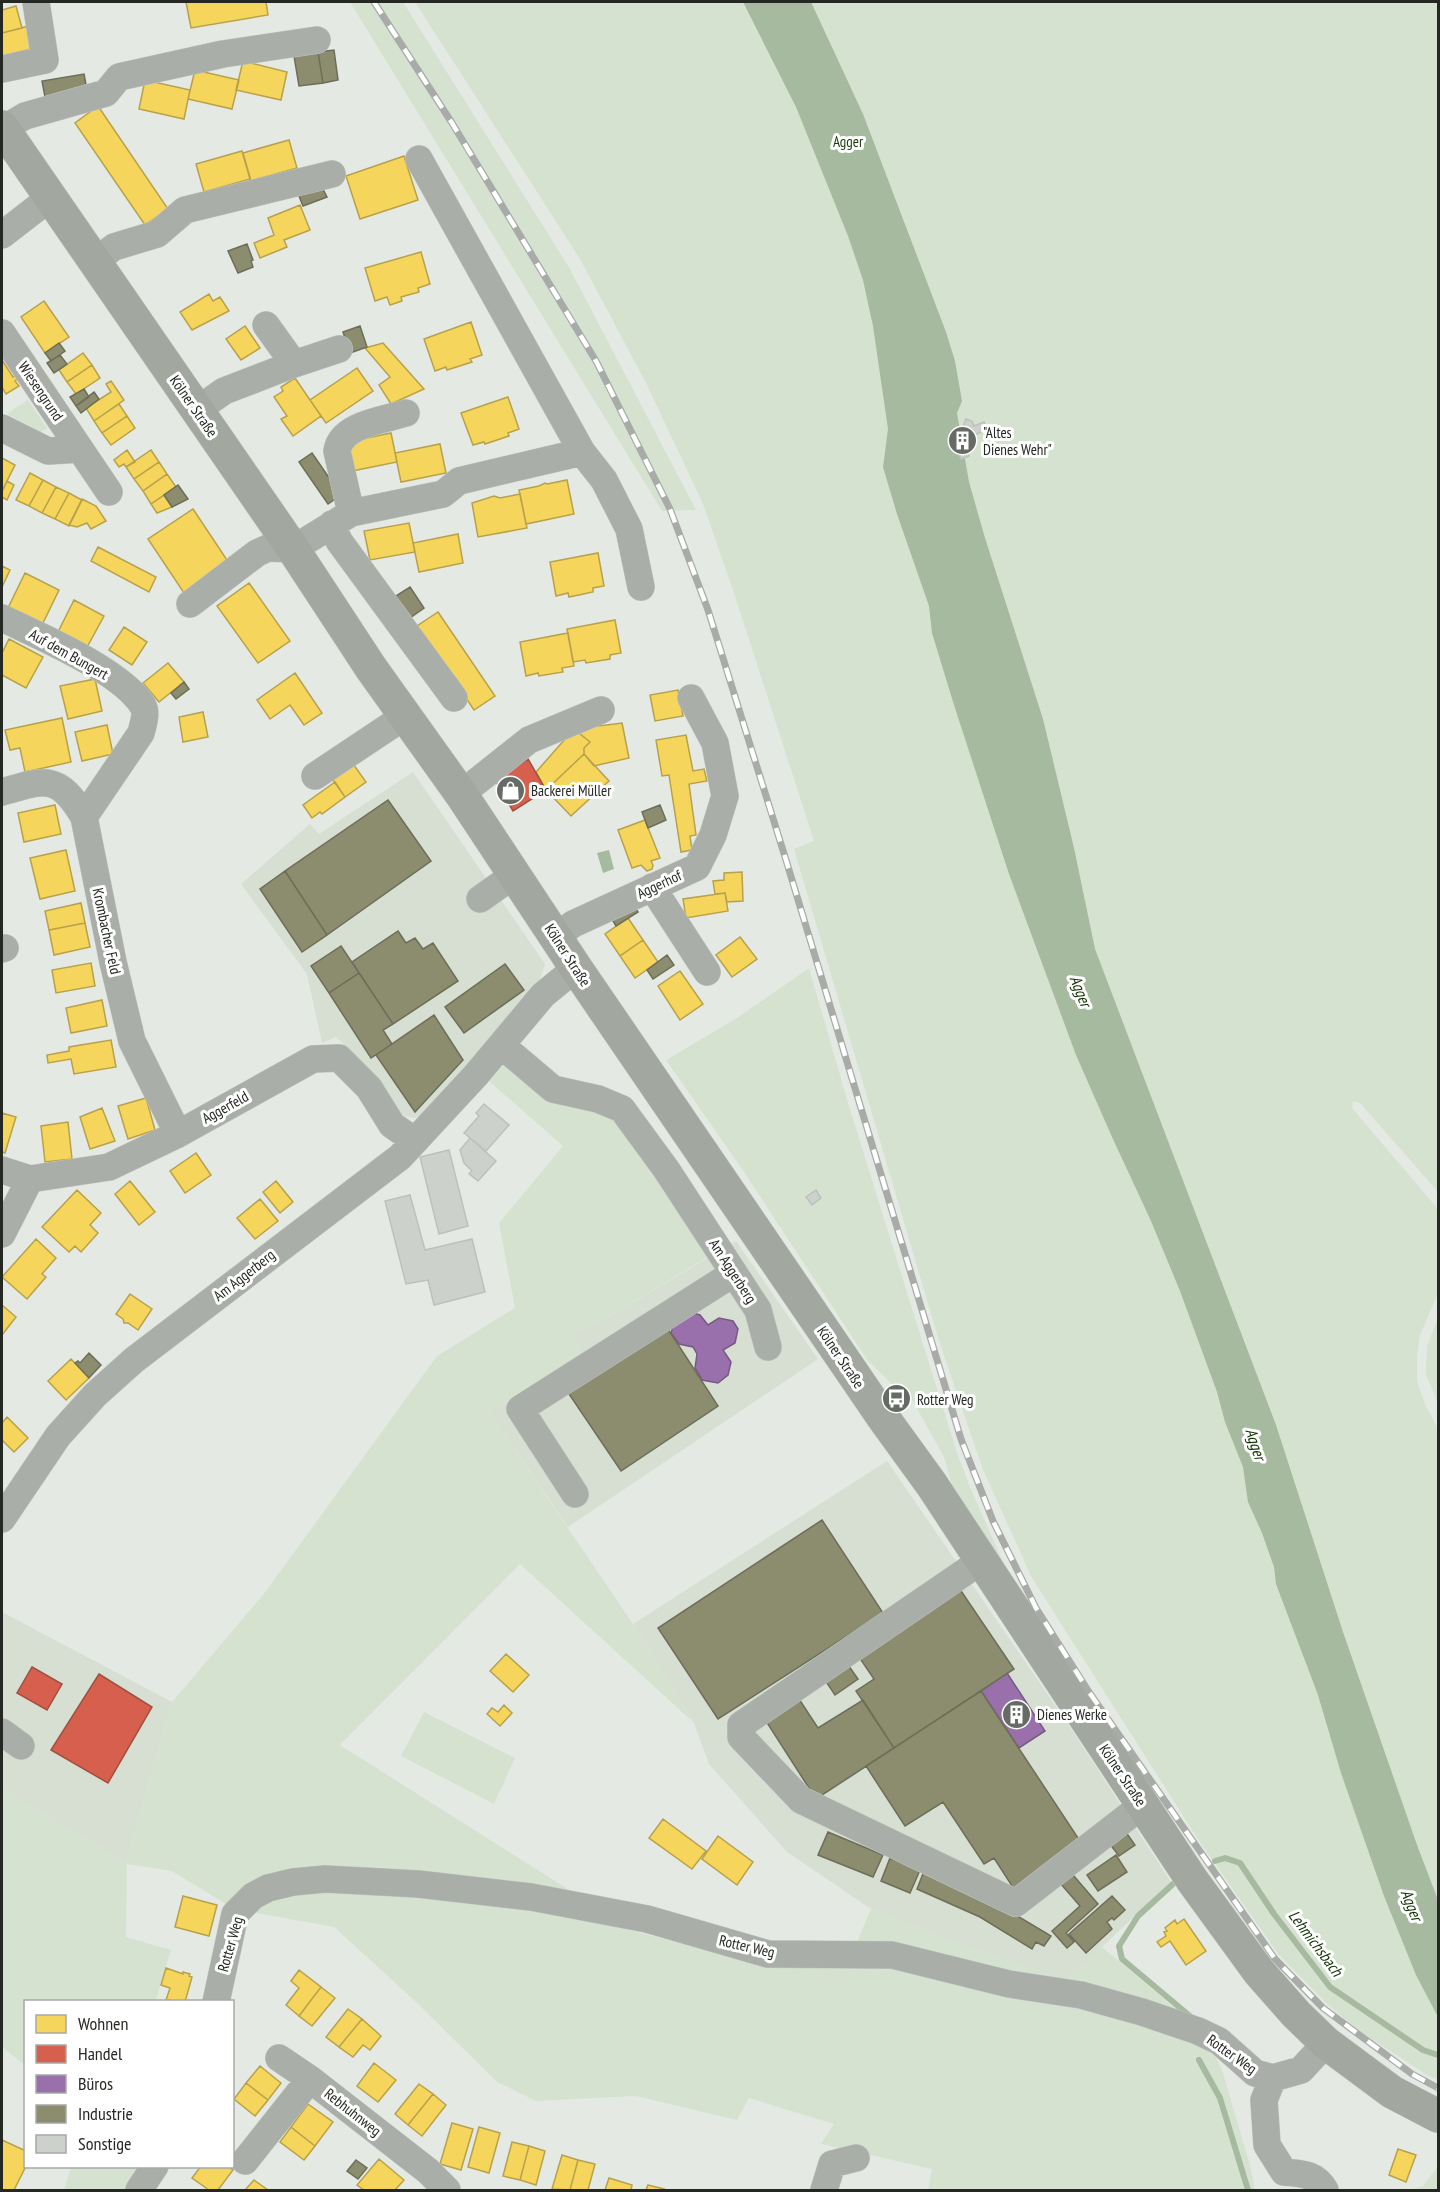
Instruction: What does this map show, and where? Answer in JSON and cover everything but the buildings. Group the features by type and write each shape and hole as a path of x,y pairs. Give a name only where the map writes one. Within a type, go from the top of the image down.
{"main road":[{"name":"Kölner Straße","path":"2,128 293,549 405,716 461,794 576,968 875,1407 932,1485 1192,1880 1259,1972 1326,2043 1392,2092 1438,2116"}],"street":[{"path":"2,69 45,60 36,2"},
{"name":"Kölner Straße","path":"2,128 25,116 106,93 119,77 222,54 317,40"},
{"path":"418,159 582,452 604,480 629,529 641,587"},
{"path":"95,261 114,247 157,234 185,210 332,174"},
{"path":"2,235 51,197"},
{"path":"266,325 294,364"},
{"name":"Wiesengrund","path":"2,333 109,492"},
{"path":"197,410 224,391 339,349"},
{"path":"406,413 358,427 341,438 337,451 342,519 339,541 454,698"},
{"path":"2,428 48,451 80,449"},
{"path":"190,604 257,553 268,548 293,549 313,539 342,519 443,494 459,481 582,452"},
{"name":"Auf dem Bungert","path":"2,618 91,663 125,686 144,707 141,733 84,817"},
{"name":"Aggerhof","path":"556,937 573,924 698,867 713,835 725,796 720,763 714,743 691,698"},
{"path":"461,794 528,740 600,710"},
{"path":"315,776 405,716"},
{"name":"Krombacher Feld","path":"2,792 33,783 45,782 56,785 73,798 84,817 113,962 132,1041 178,1134"},
{"path":"480,899 514,875"},
{"path":"652,887 707,972"},
{"name":"Am Aggerberg","path":"2,1519 58,1436 95,1395 143,1352 400,1157 477,1075 543,995 576,968"},
{"name":"Am Aggerberg","path":"501,1045 553,1089 598,1100 622,1109 666,1169 758,1310 768,1347"},
{"name":"Aggerfeld","path":"2,1170 30,1179 109,1167 178,1134 313,1059 339,1058 369,1088 392,1125 415,1141"},
{"path":"2,1234 30,1179"},
{"path":"575,1494 520,1409 734,1273"},
{"path":"981,1561 741,1725 741,1737 801,1800 1016,1903 1131,1814 1141,1803"},
{"name":"Rotter Weg","path":"216,2000 236,1914 253,1896 268,1888 293,1882 325,1879 418,1884 531,1897 647,1919 768,1953 892,1955 1009,1984 1081,1995 1142,2012 1198,2031 1219,2041 1255,2073 1272,2078 1301,2070 1326,2043"},
{"path":"279,2058 310,2079"},
{"path":"1272,2078 1264,2100 1267,2145 1284,2172 1304,2174 1319,2180 1325,2190"},
{"name":"Rebhuhnweg","path":"245,2162 310,2079 428,2171 447,2190"},
{"path":"824,2190 832,2164 856,2158"},
{"path":"139,2190 154,2168"}],"shaded area":[{"path":"413,772 545,964 540,979 528,995 425,1114 415,1118 405,1116 396,1110 371,1071 336,1037 322,1043 307,974 241,884 310,824 319,834"},
{"path":"736,1241 818,1359 568,1527 490,1413 581,1350 571,1334 604,1320"},
{"path":"887,1461 1066,1721 1171,1882 1063,1984 1047,1974 937,1936 871,1909 787,1852 709,1764 694,1723 633,1624"},
{"path":"2,1612 172,1702 126,1863 2,1789"}],"green space":[{"path":"350,2 403,2 570,269 696,510 662,511"},
{"path":"415,2 1438,2 1438,1192 1360,1103 1353,1101 1352,1108 1438,1209 1438,1294 1420,1335 1417,1381 1425,1404 1438,1429 1438,2080 1361,2032 1327,2004 1279,1955 1199,1841 1032,1578 983,1470 939,1341 794,849 814,841 703,504 647,385 580,259"},
{"path":"28,400 47,428 41,432 7,414"},
{"path":"809,968 849,1106 957,1453 1007,1571 953,1489 944,1457 911,1398 907,1393 895,1387 868,1361 742,1169 666,1060 737,1018"},
{"path":"503,1064 612,1116 711,1255 604,1320 572,1334 581,1350 490,1413 633,1624 694,1723 520,1564 340,1745 629,1930 765,1964 846,1968 871,1909 937,1936 1048,1974 1063,1984 1102,1947 1189,2020 1209,2043 1222,2070 1250,2165 1255,2190 928,2190 932,2169 821,2144 834,2124 749,2098 737,2120 636,2096 536,2101 497,2082 414,2000 334,1927 234,1909 172,1871 127,1864 126,1937 171,1950 156,2000 24,2000 24,2064 2,2047 2,1789 126,1863 172,1702 263,1595 437,1356 515,1308 499,1223 563,1146 489,1081"},
{"path":"1438,1318 1438,1403 1426,1375 1427,1346"},
{"path":"424,1712 515,1758 494,1804 401,1756"},
{"path":"1438,2166 1438,2190 1409,2190 1423,2186"},
{"path":"71,2168 154,2168 139,2190 64,2190"}],"water":[{"name":"Agger","path":"743,2 811,2 863,114 946,332 955,361 962,401 957,413 969,482 1043,719 1095,949 1276,1425 1343,1632 1438,1900 1438,2017 1416,1975 1384,1896 1341,1773 1318,1695 1276,1584 1274,1567 1248,1502 1243,1467 1180,1291 1076,1055 1009,874 932,633 929,606 883,467 888,429 873,326 863,280 848,236 796,107"},
{"path":"609,850 614,869 603,873 597,853"}],"waterway":[{"name":"Lehmichsbach","path":"1215,1861 1225,1858 1240,1863 1274,1914 1330,1987 1423,2050 1438,2055"},
{"name":"Lehmichsbach","path":"1173,1884 1138,1916 1119,1946 1122,1959 1191,2017"},
{"name":"Lehmichsbach","path":"1199,2060 1220,2098 1248,2190"}],"railway":[{"path":"374,2 452,123 596,361 670,509 708,610 961,1439 993,1521 1036,1608 1089,1692 1275,1959 1323,2008 1412,2074 1438,2088"}],"place":[{"name":"\"Altes Dienes Wehr\"","path":"962,441"},
{"name":"Backerei Müller","path":"510,790"},
{"name":"Rotter Weg","path":"896,1399"},
{"name":"Dienes Werke","path":"1016,1714"}]}
